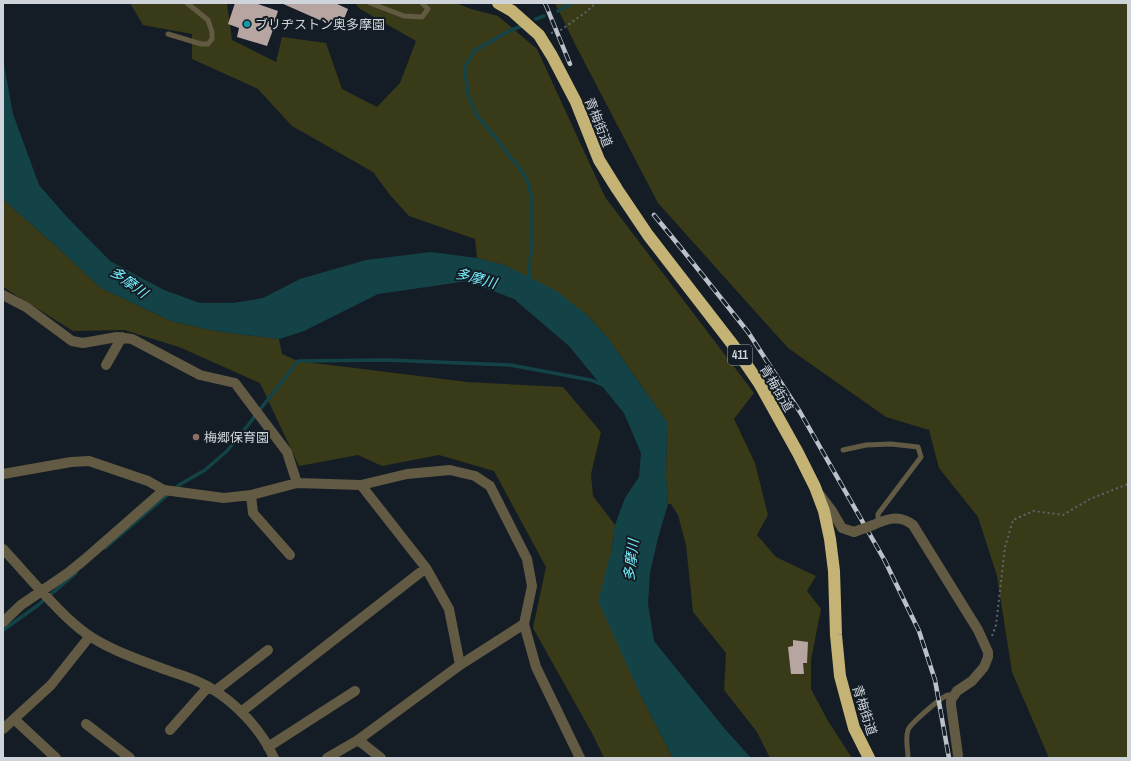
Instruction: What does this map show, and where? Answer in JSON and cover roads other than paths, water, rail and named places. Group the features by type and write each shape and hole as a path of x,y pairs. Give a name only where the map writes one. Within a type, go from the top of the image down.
{"highway":[{"name":"青梅街道","path":"498,3 512,11 539,35 552,56 576,102 600,160 617,189 648,235 734,346 759,383 798,453 824,511 830,538 834,571 836,636 840,676 854,728 869,758"}],"street":[{"path":"3,295 26,307 72,341 83,343 122,337 132,339 200,375 235,383 287,452 298,483"},
{"path":"106,365 122,337"},
{"path":"3,474 71,462 89,461 148,481 164,490 224,498 251,495 298,483 361,485 407,474 450,470 475,476 490,486 527,559 532,586 524,624 536,667 580,758"},
{"path":"361,485 426,568 449,609 460,665"},
{"path":"814,488 832,511 842,528 854,532 887,519 907,521 913,525 978,630 987,648 988,657 984,667 972,681 957,691 951,700 958,755"},
{"path":"3,622 21,605 68,573 84,560 164,490"},
{"path":"251,495 252,513 290,555"},
{"path":"3,549 65,616 90,636 108,647 190,678 222,696 241,712 256,729 274,758"},
{"path":"241,712 426,568"},
{"path":"327,758 358,740 460,665 524,624"},
{"path":"3,729 51,685 90,636"},
{"path":"170,730 212,689 268,650"},
{"path":"268,747 355,691"},
{"path":"14,719 56,758"},
{"path":"86,724 130,758"},
{"path":"358,740 381,758"}],"lane":[{"path":"168,34 201,44 208,44 212,39 212,32 208,20 187,3"},
{"path":"370,3 404,16 422,17 428,9 422,3"},
{"path":"843,450 866,445 885,444 918,447 921,457 878,514 876,524"},
{"path":"908,758 906,739 908,729 919,717 947,695 954,695"}],"water":[{"name":"多摩川","path":"3,59 13,114 39,185 67,217 110,261 164,290 200,303 233,303 263,298 300,279 366,260 431,252 477,258 507,266 555,290 586,314 607,337 667,422 666,478 668,504 650,573 648,604 654,641 724,728 751,758 673,758 640,694 598,601 611,552 615,525 625,498 639,477 641,453 624,413 569,346 514,299 468,281 378,294 304,331 279,339 215,331 171,321 101,288 5,201 3,196"}],"waterway":[{"path":"558,11 572,3"},
{"path":"536,19 544,16"},
{"path":"522,26 511,30 474,51 465,68 465,74 469,98 478,117 517,164 528,182 532,200 532,235 529,280"},
{"path":"105,548 179,485 205,470 227,451 298,361 387,360 510,365 591,380 603,385"},
{"path":"3,630 37,606 76,573"}],"railway":[{"path":"545,3 570,64"},
{"path":"654,215 748,332 800,412 885,561 919,631 935,680 949,758"}],"place":[{"name":"ブリヂストン奥多摩園","path":"247,24"},
{"name":"梅郷保育園","path":"196,437"}]}
